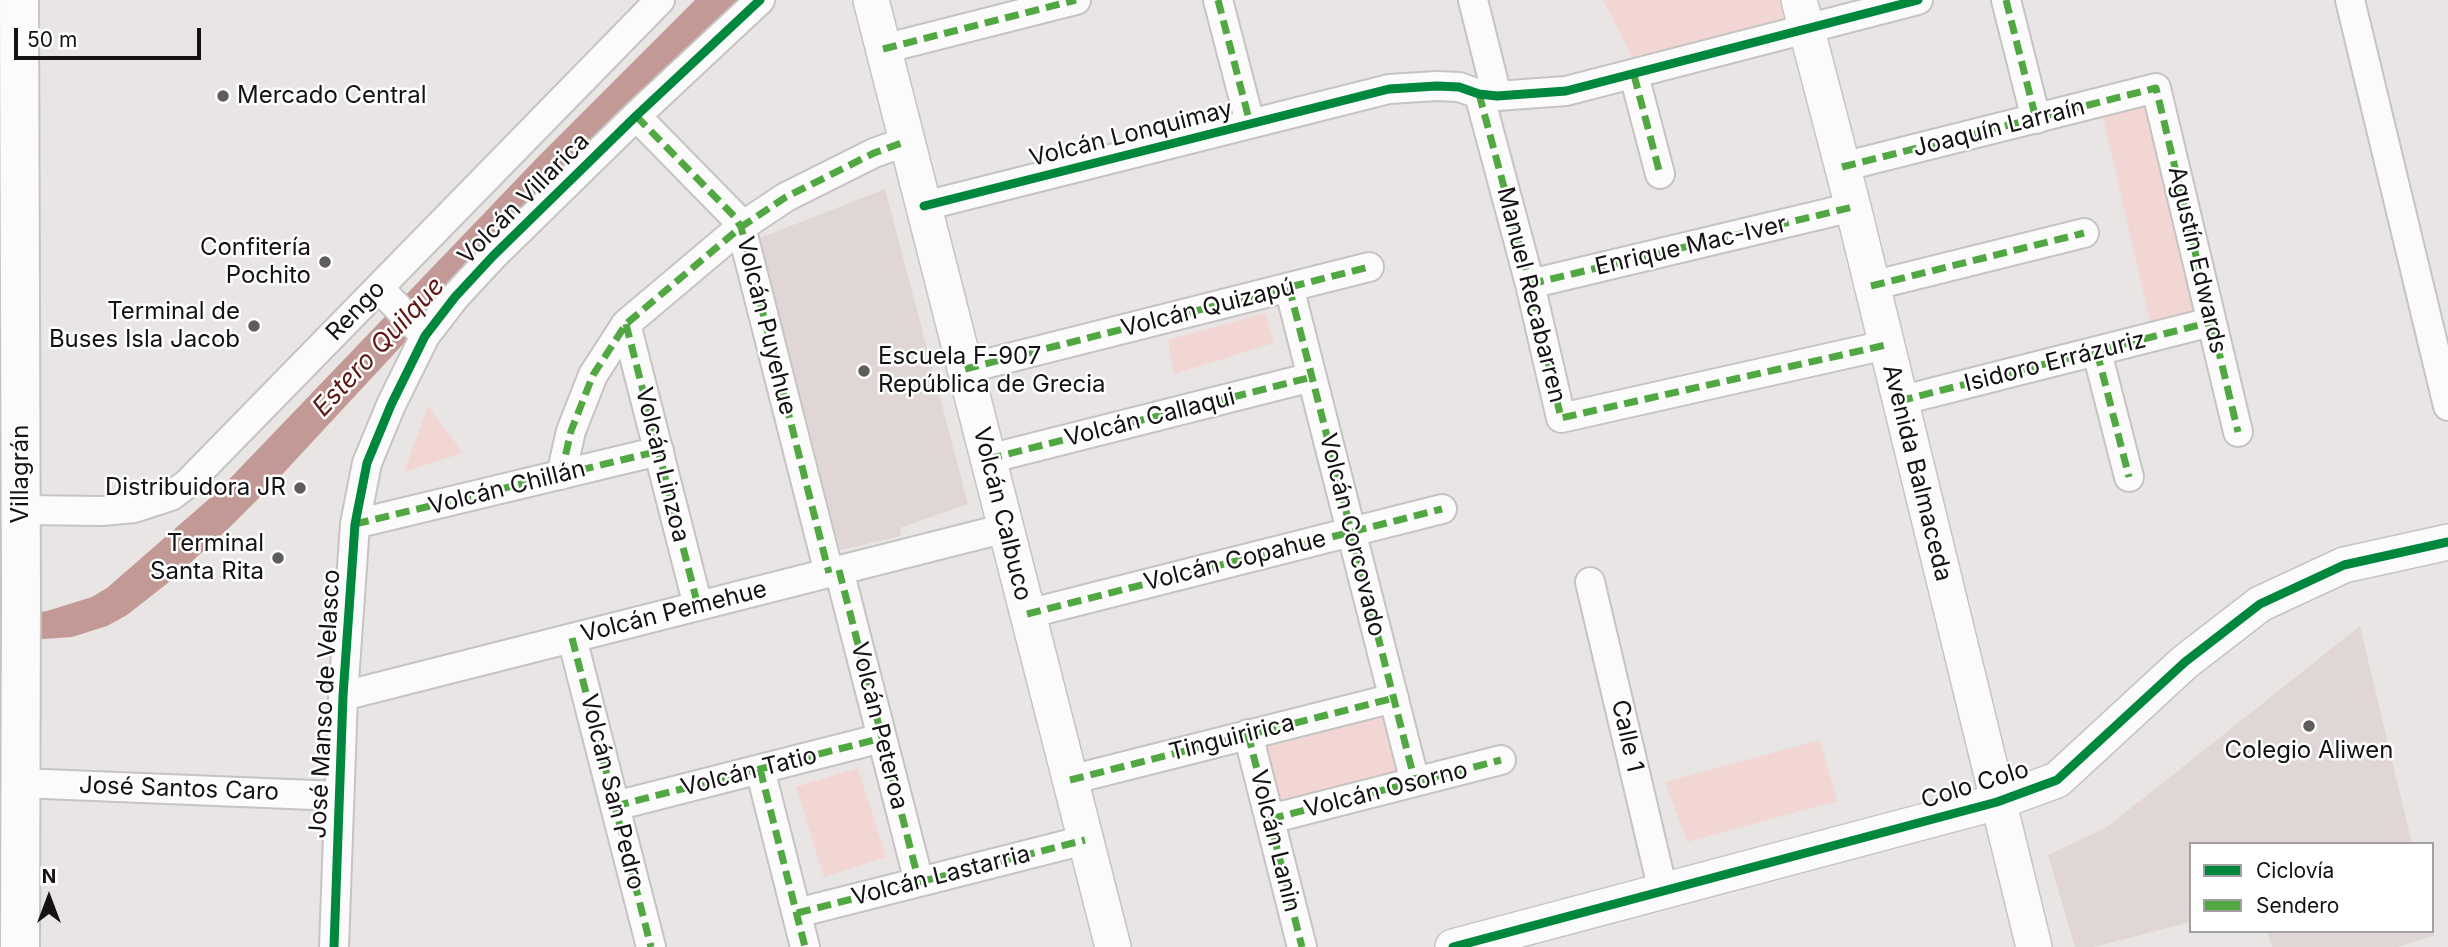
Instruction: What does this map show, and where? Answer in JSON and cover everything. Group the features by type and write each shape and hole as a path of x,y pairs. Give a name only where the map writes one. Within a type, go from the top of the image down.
{"main road":[{"name":"Villagrán","path":"19,0 10,510 21,594 20,947"}],"street":[{"name":"Rengo","path":"10,510 102,512 134,508 171,496 187,484 385,295 660,0"},
{"name":"Volcán Villarica","path":"367,463 422,333 493,256 760,0"},
{"name":"Volcán Calbuco","path":"871,0 1113,947"},
{"path":"883,49 1035,5 1076,0"},
{"path":"1218,0 1250,124"},
{"name":"Manuel Recabarren","path":"1474,0 1488,95 1561,418 1886,345"},
{"name":"Volcán Lonquimay","path":"924,206 1389,89 1459,87 1488,95 1566,91 1634,75 1803,14 1918,0"},
{"path":"2006,0 2036,119"},
{"path":"2350,0 2448,406"},
{"name":"Avenida Balmaceda","path":"1803,14 1853,207 2034,947"},
{"path":"1634,75 1660,174"},
{"name":"Joaquín Larraín","path":"1842,167 2156,88"},
{"name":"Agustín Edwards","path":"2156,88 2238,432"},
{"name":"Volcán Puyehue","path":"636,116 734,216 741,227 834,571"},
{"path":"561,475 571,430 593,375 626,324 741,227 786,197 874,153 907,141"},
{"name":"Enrique Mac-Iver","path":"1530,284 1853,207"},
{"path":"1871,286 2084,233"},
{"name":"Volcán Quizapú","path":"965,369 1369,267"},
{"name":"Volcán Corcovado","path":"1289,287 1415,782"},
{"path":"385,295 422,333"},
{"name":"Isidoro Errázuriz","path":"1899,401 2211,322"},
{"name":"Volcán Linzoa","path":"626,324 698,606"},
{"path":"2097,352 2129,477"},
{"name":"Volcán Callaqui","path":"988,459 1312,377"},
{"name":"Volcán Chillán","path":"355,524 659,451"},
{"name":"José Manso de Velasco","path":"334,947 343,696 355,524 367,463"},
{"name":"Volcán Copahue","path":"1027,614 1442,509"},
{"name":"Volcán Pemehue","path":"343,696 1006,528"},
{"name":"Colo Colo","path":"1453,947 1541,936 1663,891 1997,802 2057,779 2185,662 2260,604 2344,565 2448,542"},
{"name":"Volcán Peteroa","path":"834,571 882,738 919,882"},
{"name":"Calle 1","path":"1590,582 1663,891"},
{"name":"Volcán San Pedro","path":"572,638 651,947"},
{"name":"Tinguiririca","path":"1070,779 1394,698"},
{"name":"Volcán Lanin","path":"1248,734 1302,947"},
{"name":"Volcán Tatio","path":"615,806 882,738"},
{"name":"Volcán Osorno","path":"1270,819 1502,760"},
{"path":"760,769 805,947"},
{"name":"José Santos Caro","path":"20,783 338,796"},
{"name":"Volcán Lastarria","path":"797,913 1085,840"}],"shaded area":[{"path":"1603,0 1779,0 1785,21 1632,57"},
{"path":"2148,100 2199,313 2151,326 2102,113"},
{"name":"Escuela F-907 República de Grecia","path":"885,189 968,504 900,528 901,536 840,550 760,238"},
{"path":"1265,313 1274,343 1174,374 1168,340"},
{"path":"428,406 463,453 404,472"},
{"name":"Colegio Aliwen","path":"2360,626 2412,842 2189,842 2189,923 2093,947 2075,947 2048,855 2107,827"},
{"path":"1382,717 1400,771 1277,803 1263,748"},
{"path":"1820,740 1837,801 1687,842 1665,782"},
{"path":"858,768 886,857 824,877 796,787"},
{"path":"2268,933 2433,933 2434,936 2397,947 2272,947"}],"water":[{"name":"Estero Quilque","path":"695,0 743,0 460,279 406,341 230,527 169,582 127,615 107,626 72,637 0,642 0,617 47,611 92,597 107,588 217,492 537,158"}],"marked path":[{"path":"883,49 1076,0"},
{"path":"1218,0 1250,123"},
{"path":"2006,0 2036,119"},
{"path":"1634,75 1660,174"},
{"path":"1842,167 2156,88 2238,432"},
{"path":"1479,94 1530,284 1561,418 1886,345"},
{"path":"636,116 734,216 741,227 829,573"},
{"path":"561,475 571,431 593,375 626,324 741,227 786,197 874,153 907,141"},
{"path":"1530,284 1853,207"},
{"path":"1871,286 2084,233"},
{"path":"965,369 1369,267"},
{"path":"1289,287 1415,782"},
{"path":"1899,401 2211,322"},
{"path":"626,324 698,606"},
{"path":"2097,352 2129,477"},
{"path":"988,459 1312,377"},
{"path":"355,524 659,451"},
{"path":"1027,614 1442,509"},
{"path":"839,570 919,882"},
{"path":"572,638 651,947"},
{"path":"1070,780 1394,698"},
{"path":"1248,734 1302,947"},
{"path":"615,806 882,738"},
{"path":"1270,819 1501,760"},
{"path":"760,769 805,947"},
{"path":"797,913 1085,840"}],"cycle path":[{"path":"334,947 343,696 355,524 367,463 391,405 425,336 455,297 493,256 636,116 760,0"},
{"path":"924,206 1389,89 1459,87 1479,94 1497,96 1566,91 1918,0"},
{"path":"1453,947 1997,802 2057,780 2185,662 2260,604 2344,565 2448,542"}],"place":[{"name":"Mercado Central","path":"223,96"},
{"name":"Confitería Pochito","path":"325,262"},
{"name":"Terminal de Buses Isla Jacob","path":"254,326"},
{"name":"Escuela F-907 República de Grecia","path":"864,371"},
{"name":"Distribuidora JR","path":"300,488"},
{"name":"Terminal Santa Rita","path":"278,558"},
{"name":"Colegio Aliwen","path":"2309,726"}]}
